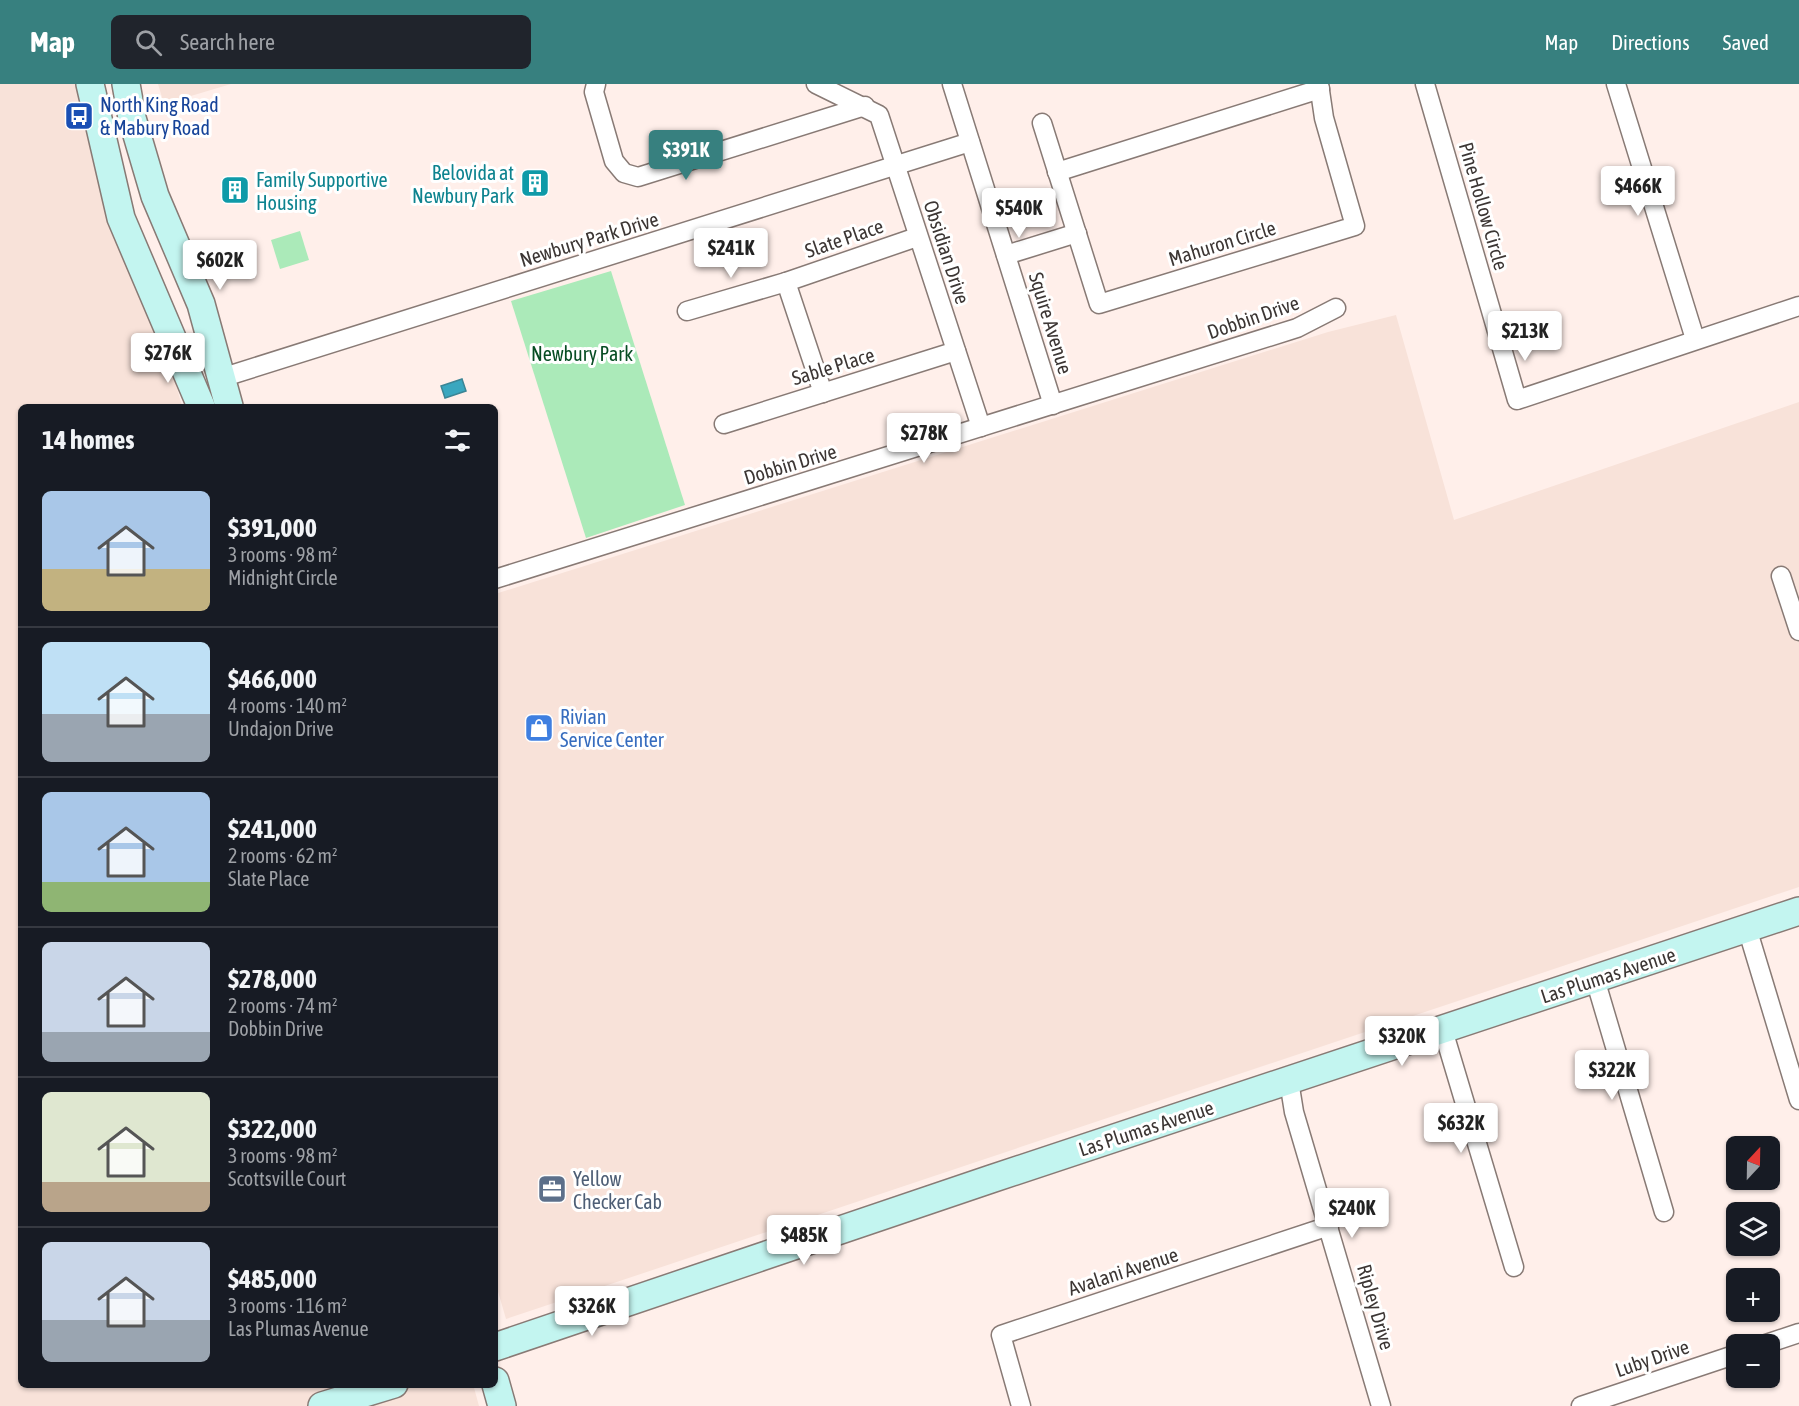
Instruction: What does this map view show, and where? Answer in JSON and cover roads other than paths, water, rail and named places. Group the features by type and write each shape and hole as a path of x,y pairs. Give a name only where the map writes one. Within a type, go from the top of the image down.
{"street":[{"path":"90,84 121,218 200,404"},
{"path":"126,84 132,118 155,196 201,304 228,404"},
{"path":"596,84 594,92 614,161 624,173 638,177 865,106"},
{"path":"816,84 865,106"},
{"name":"Squire Avenue","path":"952,84 1053,405"},
{"name":"Pine Hollow Circle","path":"1425,84 1517,400 1799,306"},
{"path":"1616,84 1695,339"},
{"name":"Mahuron Circle","path":"1042,123 1057,172 1099,304 1355,226 1324,118 1320,86 1057,172"},
{"name":"Obsidian Drive","path":"865,106 879,115 981,427"},
{"name":"Newbury Park Drive","path":"221,378 970,142"},
{"path":"1005,255 1077,233"},
{"name":"Slate Place","path":"687,311 786,282 917,237"},
{"path":"786,282 823,393"},
{"name":"Dobbin Drive","path":"498,578 1297,328 1336,308"},
{"name":"Sable Place","path":"724,424 956,351"},
{"path":"1781,576 1799,631"},
{"name":"Las Plumas Avenue","path":"498,1346 1799,911"},
{"path":"1747,928 1799,1100"},
{"path":"1595,979 1664,1212"},
{"path":"1443,1030 1514,1267"},
{"name":"Ripley Drive","path":"1289,1081 1294,1112 1381,1406"},
{"name":"Avalani Avenue","path":"1021,1406 1001,1335 1329,1226"},
{"path":"1780,1339 1799,1333"},
{"name":"Luby Drive","path":"1581,1406 1726,1358"},
{"path":"322,1406 381,1388"},
{"path":"497,1388 502,1406"}],"water":[{"path":"462,379 466,391 445,398 441,386"}],"place":[{"name":"North King Road & Mabury Road","path":"79,116"},
{"name":"Belovida at Newbury Park","path":"535,183"},
{"name":"Family Supportive Housing","path":"235,190"},
{"name":"Rivian Service Center","path":"539,728"},
{"name":"Yellow Checker Cab","path":"552,1189"}],"park label":[{"name":"Newbury Park","path":"582,353"}]}
